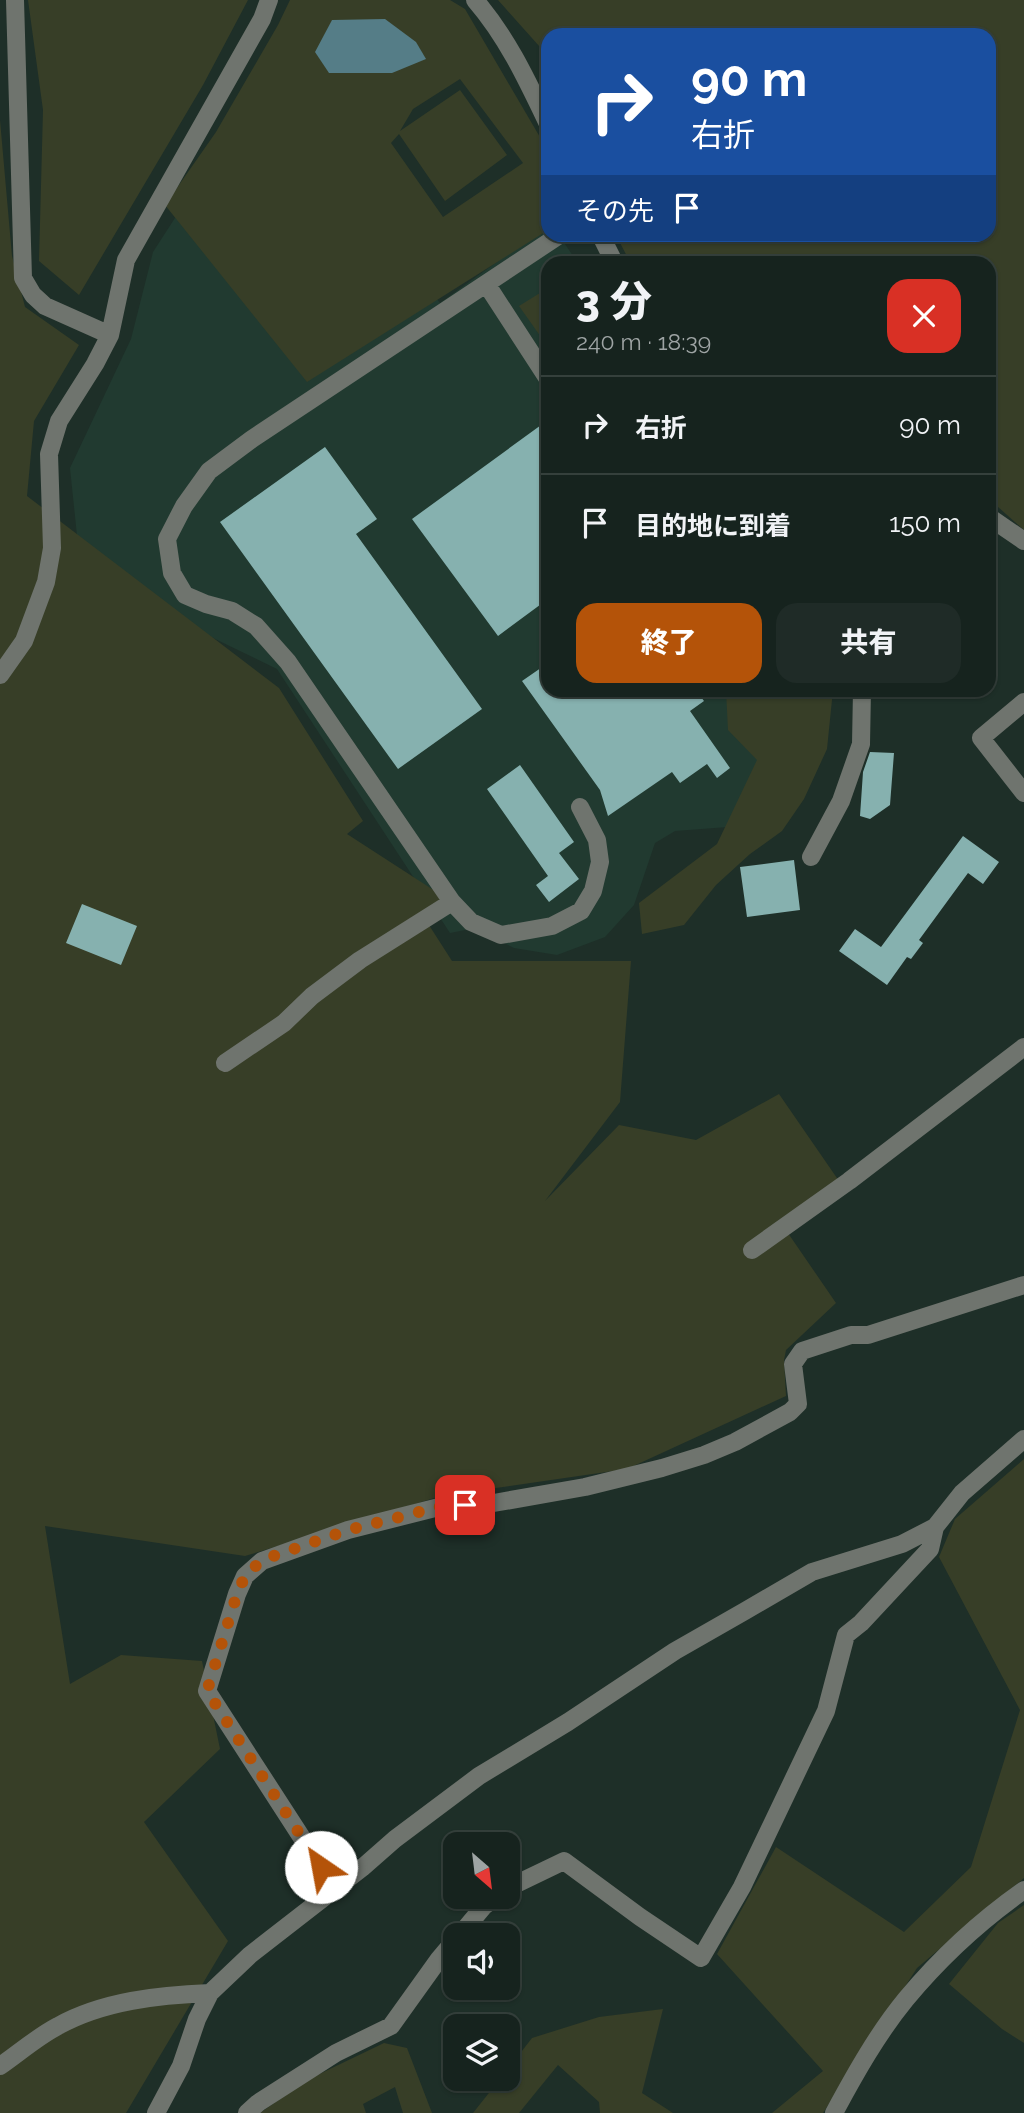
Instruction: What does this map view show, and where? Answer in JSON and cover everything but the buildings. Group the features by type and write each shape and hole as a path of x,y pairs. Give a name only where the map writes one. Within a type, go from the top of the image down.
{"street":[{"path":"15,0 23,278 33,295 45,306 110,335"},
{"path":"0,675 24,642 46,582 52,548 49,454 60,421 110,335 126,260 262,19 269,0"},
{"path":"474,0 501,32 541,109"},
{"path":"549,242 252,439 209,471 184,506 167,539 172,573 184,595 232,611 256,626 288,662 452,902 471,922 501,935 552,926 580,911 593,891 600,862 597,840 580,807"},
{"path":"487,285 541,368"},
{"path":"996,522 1024,541"},
{"path":"811,857 841,801 861,744 862,697"},
{"path":"1024,702 981,737 1024,793"},
{"path":"225,1063 284,1023 312,996 360,960 452,902"},
{"path":"752,1250 849,1181 1024,1047"},
{"path":"335,1889 207,1691 237,1594 245,1576 262,1560 348,1530 443,1506 488,1504 585,1487 704,1455 735,1442 790,1412 798,1404 793,1364 802,1351 851,1335 868,1335 1024,1285"},
{"path":"156,2113 181,2066 197,2020 210,1993 250,1955 395,1839 480,1776 675,1651 812,1572 902,1544 935,1527 962,1493 1024,1439"},
{"path":"520,1882 564,1861 701,1958 742,1887 826,1711 846,1636 930,1549 935,1527"},
{"path":"834,2113 879,2037 905,2000 974,1929 1024,1890"},
{"path":"470,1923 482,1909"},
{"path":"247,2113 258,2102 336,2053 390,2026 443,1956"},
{"path":"0,2066 59,2025 105,2006 210,1993"}],"shaded area":[{"path":"28,0 248,0 203,85 79,295 39,261 43,110"},
{"path":"290,0 450,0 465,9 541,139 541,234 307,382 165,205 216,132","holes":["460,79 523,163 443,217 391,143 399,134 445,201 507,155 460,90 400,131 413,109"]},
{"path":"498,0 1024,0 1024,530 996,505 996,256 627,256 620,242 996,242 996,28 541,28 541,48"},
{"path":"0,120 12,256 25,307 79,345 34,421 27,496 279,688 363,821 347,834 452,902 427,922 452,961 631,961 620,1102 545,1201 619,1125 696,1140 779,1094 839,1181 779,1220 836,1303 786,1350 786,1396 627,1469 441,1496 245,1556 45,1526 70,1684 121,1655 202,1661 220,1749 144,1822 228,1941 126,2113 0,2113"},
{"path":"353,188 440,303 541,230 541,242 564,242 573,256 541,256 541,697 747,697 787,787 741,826 675,831 655,843 634,905 605,937 557,955 514,948 475,928 450,933 277,669 81,574 70,468 131,339 153,252 184,204"},
{"path":"541,292 541,337 519,306"},
{"path":"726,697 832,697 827,749 804,799 782,831 750,854 716,885 684,925 642,934 639,903 717,844 757,760 728,730"},
{"path":"1024,1459 1024,1878 917,1968 823,2113 772,2113 823,2071 717,1954 776,1847 904,1932 971,1867 1020,1710 939,1557 955,1519"},
{"path":"1024,1905 1024,2043 1002,2029 949,1984 998,1923"},
{"path":"663,2009 642,2093 673,2113 600,2113 599,2102 558,2065 519,2113 473,2113 490,2091 520,2091 520,2054 532,2038 599,2017"},
{"path":"384,2043 407,2048 432,2113 403,2113 395,2087 363,2104 366,2113 260,2113 307,2080"}],"water":[{"path":"385,19 416,42 426,59 392,73 329,73 315,52 332,20"}],"route":[{"path":"321,1867 207,1691 237,1594 245,1576 262,1560 348,1530 443,1506 465,1505"}]}
